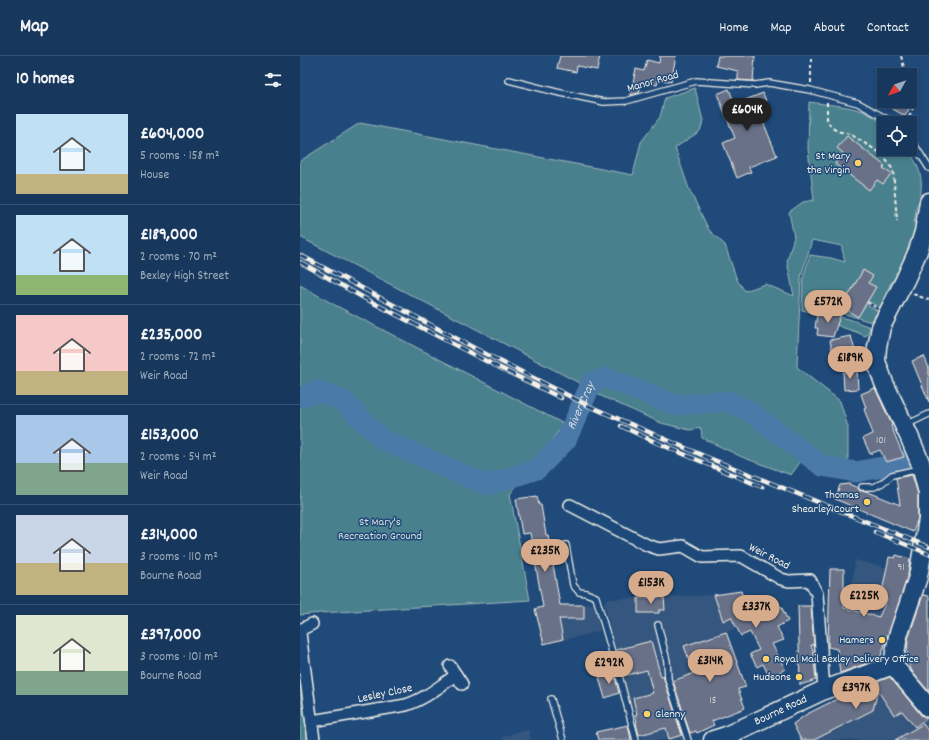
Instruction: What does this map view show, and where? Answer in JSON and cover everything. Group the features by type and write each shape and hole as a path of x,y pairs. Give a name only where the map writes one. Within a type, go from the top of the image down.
{"main road":[{"path":"929,202 924,232 918,251 881,327 876,361 884,383 918,460 928,493 929,503 924,579 898,636 893,665 929,708"},
{"name":"Bourne Road","path":"722,739 824,690 893,665"}],"street":[{"name":"Weir Road","path":"570,505 647,545 659,549 683,546 702,557 741,556 781,579 789,581 810,580 818,594 824,690"},
{"path":"312,624 302,628 300,634 314,740"},
{"name":"Lesley Close","path":"312,721 411,704 456,675"}],"lane":[{"name":"Manor Road","path":"509,80 604,102 626,101 696,81 755,85 769,83 810,90 858,103 881,116"},
{"path":"917,149 929,168"},
{"path":"904,426 929,414"},
{"path":"862,487 874,487 882,483 892,474 918,460"},
{"path":"566,545 574,585 579,592 596,597 636,740"},
{"path":"658,625 666,661 668,679 688,740"},
{"path":"551,699 563,740"}],"path":[{"path":"811,56 811,73"},
{"path":"901,56 904,68"},
{"path":"827,95 827,119 831,128 850,134 877,152"},
{"path":"882,156 893,170 897,221"},
{"path":"907,292 929,300"}],"shaded area":[{"path":"855,560 908,573 889,638 881,656 875,663 841,675 839,661 845,645"},
{"path":"741,591 750,621 727,632 746,687 727,693 701,690 714,725 682,740 642,740 635,715 637,714 636,709 631,710 604,603 607,599 714,595"},
{"path":"595,604 600,631 543,645 534,608 546,605"},
{"path":"890,675 909,697 911,703 914,701 929,719 929,740 801,740 793,724 807,714 866,684"},
{"path":"529,730 531,740 503,740 503,737 516,732"}],"green space":[{"path":"695,88 703,121 700,131 675,148 689,189 709,230 725,245 737,280 745,291 765,284 794,296 787,261 794,237 789,212 803,202 814,200 808,149 809,102 851,108 873,116 877,119 877,156 912,156 919,169 921,187 914,223 917,224 900,271 899,270 895,274 898,275 895,281 890,284 888,295 880,308 868,301 866,304 878,311 871,322 842,313 840,317 870,327 867,335 864,336 837,325 835,317 802,310 803,278 810,255 845,262 842,246 812,240 801,277 797,367 840,401 848,427 847,464 826,462 812,452 801,461 791,475 742,457 702,438 701,428 690,430 661,423 592,392 583,385 300,237 300,161 360,123 633,175 641,142 660,117 665,98"},
{"name":"St Mary's Recreation Ground","path":"300,285 333,304 564,424 510,494 530,600 300,615"},
{"path":"300,679 308,740 300,740"}],"building":[{"path":"560,56 600,56 597,70 577,66 576,72 557,68"},
{"path":"660,56 676,56 671,82 659,79 657,85 642,82 639,93 630,95 636,69 644,71 647,60 659,63"},
{"path":"718,56 755,56 753,81 738,80 738,71 716,66"},
{"path":"729,89 735,104 763,93 770,111 760,114 777,156 749,167 751,172 737,178 723,143 735,138 717,94"},
{"path":"891,108 910,108 905,116"},
{"name":"St Mary the Virgin","path":"847,136 885,166 883,168 891,174 883,184 877,180 869,190 835,164 843,153 837,148"},
{"path":"863,270 873,276 868,283 876,287 858,317 842,307"},
{"path":"832,310 841,313 833,337 817,335 818,328 815,328 817,315 830,317"},
{"path":"851,336 855,351 850,353 850,369 836,369 835,356 833,356 830,340"},
{"path":"924,356 929,368 929,402 912,361"},
{"path":"857,371 858,389 844,390 843,372"},
{"path":"875,388 892,425 891,426 904,457 886,462 880,450 870,454 863,438 873,434 864,409 866,408 861,394"},
{"name":"Thomas Shearley Court","path":"912,475 918,494 918,518 913,532 835,499 840,485 849,484 858,488 860,491 866,491 900,505 896,478"},
{"path":"537,496 539,505 541,505 546,535 548,535 560,605 584,605 584,619 559,619 563,639 544,644 535,609 543,607 530,533 522,534 516,499"},
{"path":"896,555 910,559 908,575 881,656 878,659 840,673 837,649 828,647 830,569 844,569 844,608 879,617 887,599 881,597 889,557 895,558"},
{"path":"741,591 751,621 781,606 788,621 777,627 784,640 772,644 785,669 770,678 763,664 757,667 750,654 759,650 750,632 741,636 731,617 723,621 714,595"},
{"path":"923,595 929,596 929,692 913,673 908,662 912,660 911,658 907,659 908,639"},
{"path":"664,597 665,610 659,610 659,613 638,613 638,598"},
{"path":"798,606 811,606 814,645 811,645 815,660 816,680 800,685"},
{"path":"726,632 746,687 738,689 745,708 712,721 714,725 697,733 696,731 690,733 673,681 694,673 684,646"},
{"path":"651,641 661,677 663,676 682,735 669,739 666,728 639,735 635,715 637,714 633,698 653,693 647,670 623,676 616,650"},
{"path":"614,673 619,693 605,698 599,678"},
{"path":"890,677 921,715 927,718 915,727 902,711 894,715 878,691 873,710 814,740 801,740 793,724 807,714 855,690"},
{"path":"923,724 929,732 929,740 895,740"},
{"path":"628,725 631,740 598,740 596,732"}],"waterway":[{"name":"River Cray","path":"300,397 318,391 342,400 383,440 487,485 537,469 566,440 592,382 606,378 676,405 728,401 752,413 822,466 856,472 903,463 909,460"}],"railway":[{"path":"300,255 476,349 589,406 704,456 929,547"},
{"path":"300,262 364,298 561,398"},
{"path":"621,426 762,487"},
{"path":"875,532 929,554"}],"place":[{"name":"St Mary the Virgin","path":"858,163"},
{"name":"Thomas Shearley Court","path":"867,502"},
{"name":"Hamers","path":"882,640"},
{"name":"Royal Mail Bexley Delivery Office","path":"766,659"},
{"name":"Hudsons","path":"799,677"},
{"name":"Glenny","path":"647,714"}]}
